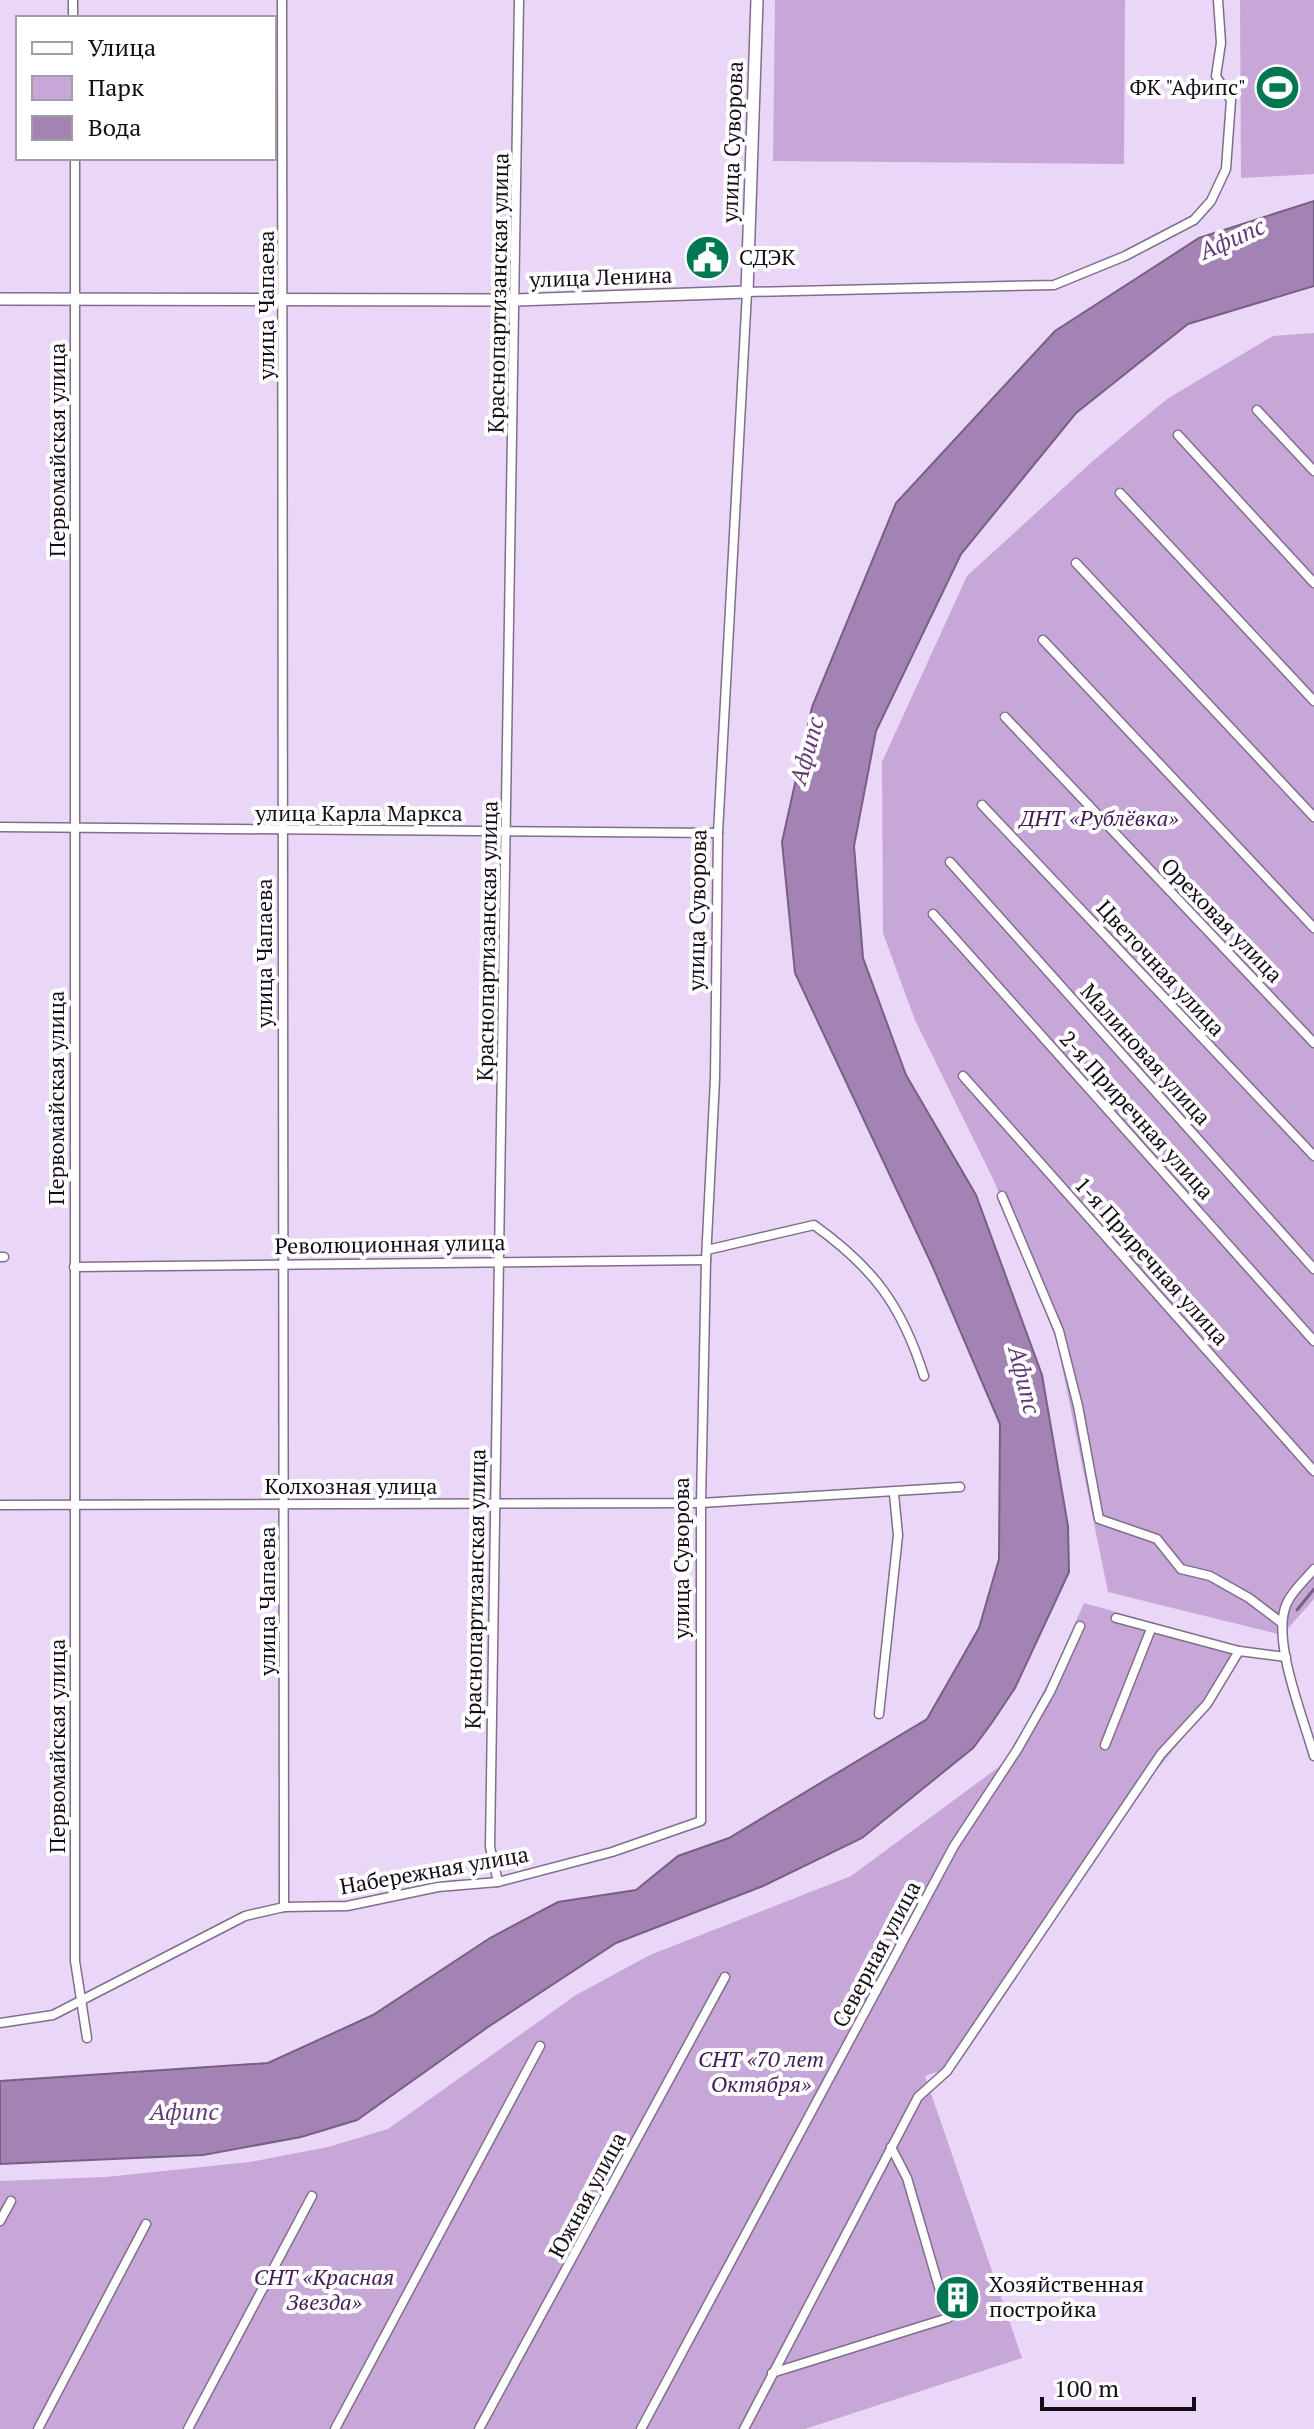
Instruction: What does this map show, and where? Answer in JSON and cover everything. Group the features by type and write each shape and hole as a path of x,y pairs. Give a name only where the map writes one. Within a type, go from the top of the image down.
{"street":[{"name":"улица Чапаева","path":"282,0 285,299 282,830 284,1907"},
{"name":"Краснопартизанская улица","path":"498,1882 490,1847 493,1504 500,1260 519,0"},
{"name":"улица Суворова","path":"701,1821 701,1503 706,1255 715,1079 718,833 747,292 757,0"},
{"name":"улица Ленина","path":"0,299 516,300 1054,285 1125,256 1194,220 1211,201 1226,169 1231,100 1216,76 1221,43 1218,0"},
{"name":"Первомайская улица","path":"75,160 75,1961 87,2038"},
{"path":"1257,410 1314,471"},
{"path":"1178,435 1314,583"},
{"path":"1120,493 1314,701"},
{"path":"1076,563 1314,817"},
{"path":"1043,640 1314,928"},
{"name":"Ореховая улица","path":"1005,717 1314,1043"},
{"name":"Цветочная улица","path":"982,805 1314,1156"},
{"name":"улица Карла Маркса","path":"0,827 718,833"},
{"name":"Малиновая улица","path":"950,862 1314,1269"},
{"name":"2-я Приречная улица","path":"933,914 1314,1341"},
{"name":"1-я Приречная улица","path":"963,1076 1314,1471"},
{"path":"1002,1196 1059,1331 1078,1406 1099,1519 1157,1539 1181,1569 1210,1576 1249,1598 1282,1623"},
{"name":"Революционная улица","path":"74,1267 706,1255 814,1225 854,1253 886,1289 913,1343 924,1376"},
{"name":"Колхозная улица","path":"0,1505 701,1503 894,1494 960,1487"},
{"path":"879,1714 898,1535 894,1494"},
{"path":"1314,1569 1287,1603 1282,1623 1286,1657 1314,1756"},
{"path":"1116,1618 1239,1651 1286,1657"},
{"name":"Северная улица","path":"641,2429 954,1846 1004,1774 1050,1692 1080,1626"},
{"path":"1105,1745 1151,1629"},
{"path":"744,2429 918,2097 947,2071 1161,1754 1207,1704 1239,1651"},
{"name":"Набережная улица","path":"0,2023 53,2015 245,1916 284,1907 347,1906 438,1887 498,1882 612,1852 701,1821"},
{"name":"Южная улица","path":"479,2429 725,1977"},
{"path":"335,2429 540,2046"},
{"path":"772,2373 948,2318 907,2178 891,2147"},
{"path":"188,2429 312,2196"},
{"path":"0,2221 11,2201"},
{"path":"38,2429 146,2224"}],"green space":[{"path":"775,0 1125,0 1124,164 773,161"},
{"name":"ФК \"Афипс\"","path":"1240,0 1314,0 1314,174 1241,178"},
{"name":"ДНТ «Рублёвка»","path":"1314,333 1314,1599 1282,1635 1108,1592 1055,1332 995,1183 915,1020 883,933 882,762 967,576 1094,460 1167,399 1273,336"},
{"path":"1084,1603 1247,1649 1209,1706 1151,1777 957,2065 925,2076 1022,2358 805,2429 0,2429 0,2181 106,2177 250,2162 328,2147 388,2129 576,1995 650,1955 851,1876 1007,1761 1052,1675"}],"water":[{"name":"Афипс","path":"1314,201 1314,286 1188,324 1076,413 961,554 876,731 854,846 863,958 906,1075 976,1195 1042,1375 1068,1526 1069,1572 1015,1688 991,1724 973,1748 862,1838 763,1886 616,1943 488,2027 357,2120 301,2137 203,2155 0,2164 0,2081 268,2063 373,2015 490,1938 558,1902 636,1890 678,1856 729,1838 927,1719 979,1628 999,1559 1000,1424 932,1265 795,973 782,842 812,707 896,503 1055,331 1199,238"}],"waterway":[{"path":"1297,1610 1314,1589"}],"place":[{"name":"ФК \"Афипс\"","path":"1277,87"},
{"name":"СДЭК","path":"708,257"},
{"name":"Хозяйственная постройка","path":"958,2297"}],"park label":[{"name":"СНТ «70 лет Октября»","path":"761,2072"},
{"name":"СНТ «Красная Звезда»","path":"324,2290"}]}
